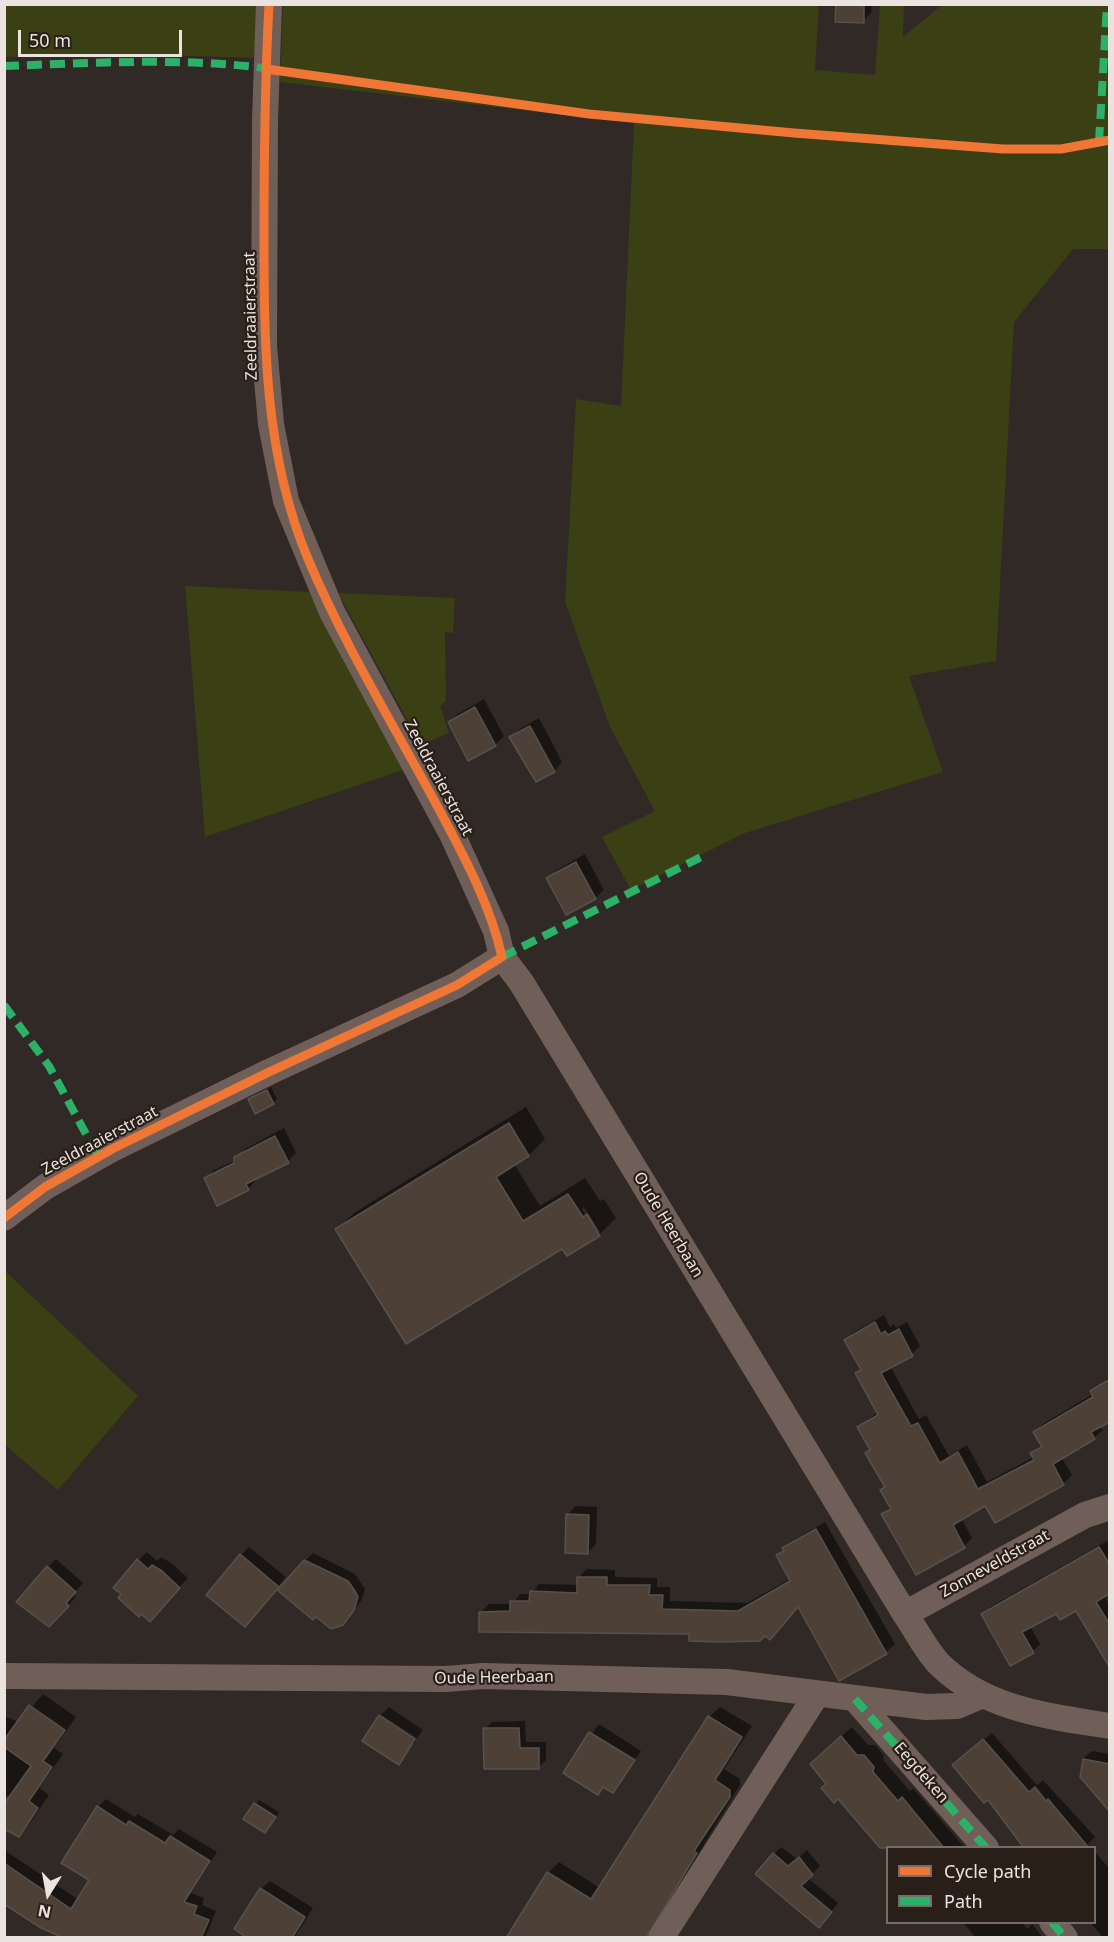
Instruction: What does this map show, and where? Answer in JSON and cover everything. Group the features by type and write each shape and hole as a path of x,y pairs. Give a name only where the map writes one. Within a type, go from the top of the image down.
{"street":[{"name":"Zeeldraaierstraat","path":"4,1218 45,1187 112,1149 269,1072 457,985 502,957 496,931 452,834 332,612 286,501 271,424 264,346 266,69 269,4"},
{"name":"Oude Heerbaan","path":"502,957 527,993 905,1614 939,1663 980,1696 1040,1715 1110,1726"},
{"name":"Zonneveldstraat","path":"1085,1515 1110,1490"},
{"name":"Zonneveldstraat","path":"905,1614 1085,1515 1110,1507"},
{"name":"Oude Heerbaan","path":"4,1676 590,1677 727,1682 926,1707 957,1706 980,1696"},
{"path":"661,1938 817,1694"},
{"name":"Eegdeken","path":"855,1699 984,1846"},
{"path":"1053,1924 1065,1938"}],"green space":[{"path":"4,5 260,5 257,58 161,55 5,57"},
{"path":"283,5 819,5 815,70 875,75 880,5 904,5 903,37 942,5 1109,5 1109,249 1073,249 1014,322 996,661 909,676 943,772 745,833 631,890 602,837 655,811 610,727 565,602 576,399 621,406 634,123 280,82"},
{"path":"185,586 311,592 406,769 205,837"},
{"path":"338,593 455,598 453,633 445,632 446,701 440,706 449,733 421,745"},
{"path":"5,1271 138,1396 58,1490 5,1445"}],"building":[{"path":"836,4 864,4 864,23 835,22"},
{"path":"475,707 496,746 468,761 448,722"},
{"path":"530,726 555,772 536,782 509,737"},
{"path":"576,862 596,899 566,915 546,878"},
{"path":"267,1090 274,1104 255,1114 248,1099"},
{"path":"509,1123 529,1156 496,1177 523,1221 568,1194 583,1217 587,1214 600,1236 567,1256 562,1249 406,1344 335,1229"},
{"path":"275,1136 289,1163 246,1184 249,1190 217,1206 204,1178 234,1163 234,1157"},
{"path":"875,1322 881,1334 885,1331 888,1335 899,1329 913,1356 881,1373 911,1426 918,1423 940,1463 958,1452 978,1489 1034,1460 1030,1453 1042,1447 1033,1432 1093,1397 1090,1391 1110,1379 1110,1425 1108,1423 1091,1432 1095,1439 1053,1464 1064,1485 995,1523 985,1506 953,1525 965,1548 916,1575 881,1514 891,1509 880,1490 885,1487 865,1453 870,1450 857,1427 878,1415 855,1373 861,1370 844,1340"},
{"path":"566,1514 589,1515 588,1554 565,1553"},
{"path":"816,1529 887,1654 839,1681 798,1607 770,1640 765,1636 760,1641 689,1641 689,1634 479,1632 479,1612 510,1611 510,1601 529,1601 530,1591 577,1593 577,1577 607,1577 607,1585 650,1585 649,1595 663,1595 662,1609 738,1611 790,1581 776,1555 784,1551 782,1548"},
{"path":"1099,1547 1110,1565 1110,1593 1096,1602 1110,1625 1110,1668 1076,1611 1060,1620 1056,1614 1022,1632 1034,1653 1010,1666 981,1614"},
{"path":"240,1554 279,1587 245,1627 206,1595"},
{"path":"137,1559 148,1569 152,1565 162,1571 180,1588 150,1622 141,1614 139,1617 118,1598 121,1594 113,1588"},
{"path":"304,1560 348,1581 355,1591 358,1597 354,1610 343,1625 331,1629 316,1617 313,1620 277,1590"},
{"path":"47,1566 76,1592 66,1603 69,1606 49,1627 16,1602"},
{"path":"29,1705 65,1730 43,1761 52,1767 29,1801 38,1808 19,1837 4,1829 4,1804 31,1766 4,1747 4,1740"},
{"path":"379,1715 415,1739 399,1765 362,1741"},
{"path":"708,1716 742,1737 715,1780 730,1790 730,1797 694,1851 697,1853 646,1938 506,1938 547,1872 591,1899"},
{"path":"483,1728 519,1728 520,1748 539,1748 539,1769 484,1769"},
{"path":"589,1732 635,1760 613,1793 603,1787 598,1795 563,1773"},
{"path":"841,1736 857,1755 864,1755 874,1767 873,1772 898,1801 902,1797 942,1846 886,1846 886,1848 880,1848 838,1799 834,1803 821,1788 826,1784 810,1764"},
{"path":"983,1739 1029,1792 1035,1787 1046,1801 1048,1799 1087,1846 1022,1846 988,1800 984,1803 952,1765"},
{"path":"1083,1759 1110,1764 1110,1812 1080,1777"},
{"path":"254,1803 276,1817 265,1833 243,1819"},
{"path":"97,1806 126,1825 129,1821 165,1843 170,1836 210,1861 184,1902 197,1906 194,1914 209,1920 201,1938 64,1938 41,1928 4,1904 4,1863 71,1909 89,1880 61,1863"},
{"path":"773,1853 788,1866 799,1857 813,1875 801,1886 832,1912 819,1928 755,1874"},
{"path":"260,1888 305,1917 292,1938 247,1938 234,1929"}],"marked path":[{"path":"1099,142 1107,4"},
{"path":"4,66 172,62 272,69"},
{"path":"502,957 705,855"},
{"path":"4,1005 49,1066 98,1156"},
{"path":"855,1699 984,1846"},
{"path":"1054,1924 1065,1938"}],"cycle path":[{"path":"4,1218 45,1187 112,1149 269,1072 457,985 502,957 490,916 464,857 352,651 322,590 293,519 283,479 275,439 266,356 264,231 269,4"},
{"path":"266,69 589,114 794,133 1003,149 1061,149 1110,140"}]}
